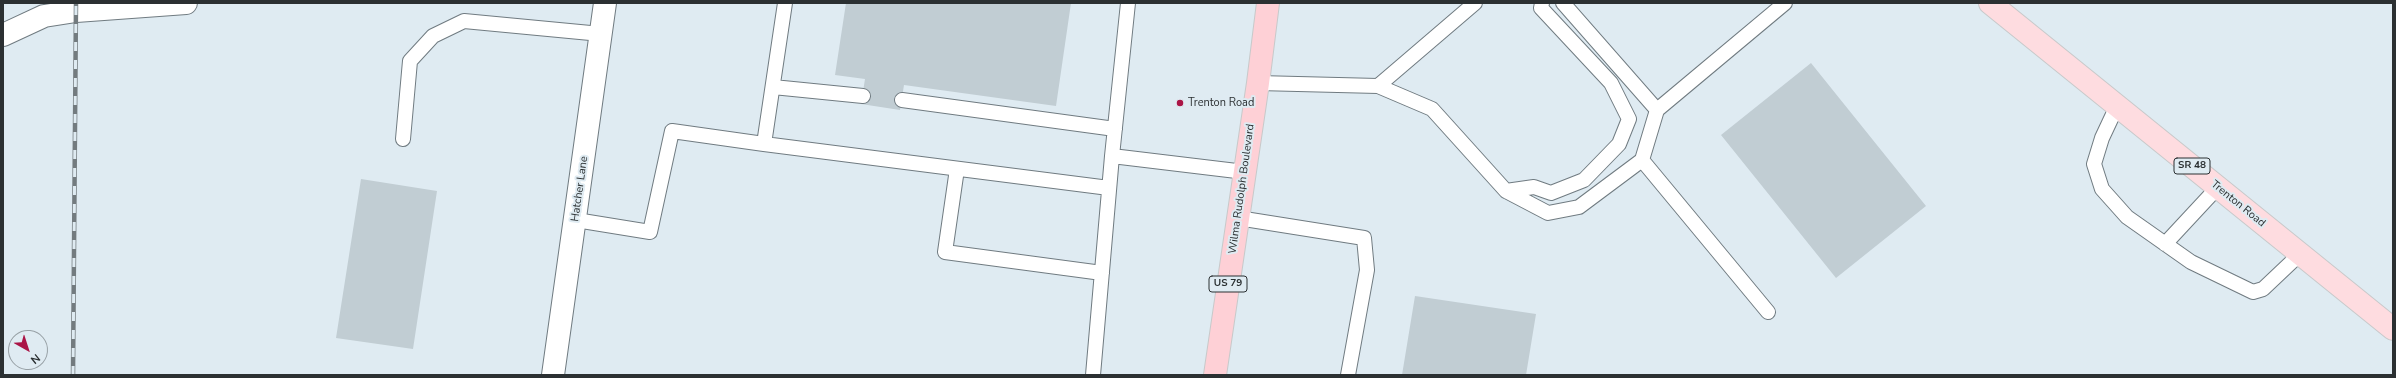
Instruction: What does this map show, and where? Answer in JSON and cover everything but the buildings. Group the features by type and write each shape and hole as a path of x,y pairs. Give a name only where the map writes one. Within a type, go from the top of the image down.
{"highway":[{"name":"Wilma Rudolph Boulevard","path":"1215,375 1258,82 1268,3"}],"main road":[{"name":"Trenton Road","path":"1990,3 2393,329"}],"street":[{"path":"3,35 44,16 76,11 186,3"},
{"name":"Hatcher Lane","path":"553,375 576,220 605,3"}],"lane":[{"path":"764,144 786,3"},
{"path":"1093,375 1112,156 1128,3"},
{"path":"1378,86 1475,3"},
{"path":"1506,191 1534,187 1551,193 1584,180 1619,144 1629,119 1611,83 1541,8 1542,3"},
{"path":"1563,3 1657,110"},
{"path":"1258,82 1378,86 1432,109 1506,191 1548,213 1579,207 1642,160 1657,110 1785,3"},
{"path":"403,139 410,61 433,36 464,21 601,34"},
{"path":"773,87 863,96"},
{"path":"902,100 1115,129"},
{"path":"2117,106 2102,138 2094,164 2102,190 2127,217 2191,262 2253,292 2263,289 2300,254"},
{"path":"576,220 650,232 672,131 1109,188"},
{"path":"1112,156 1245,172"},
{"path":"1642,160 1768,312"},
{"path":"957,169 945,252 1102,273"},
{"path":"2165,244 2218,187"},
{"path":"1238,218 1364,238 1367,270 1348,375"}],"railway":[{"path":"73,375 76,3"}],"place":[{"name":"Trenton Road","path":"1180,103"}]}
